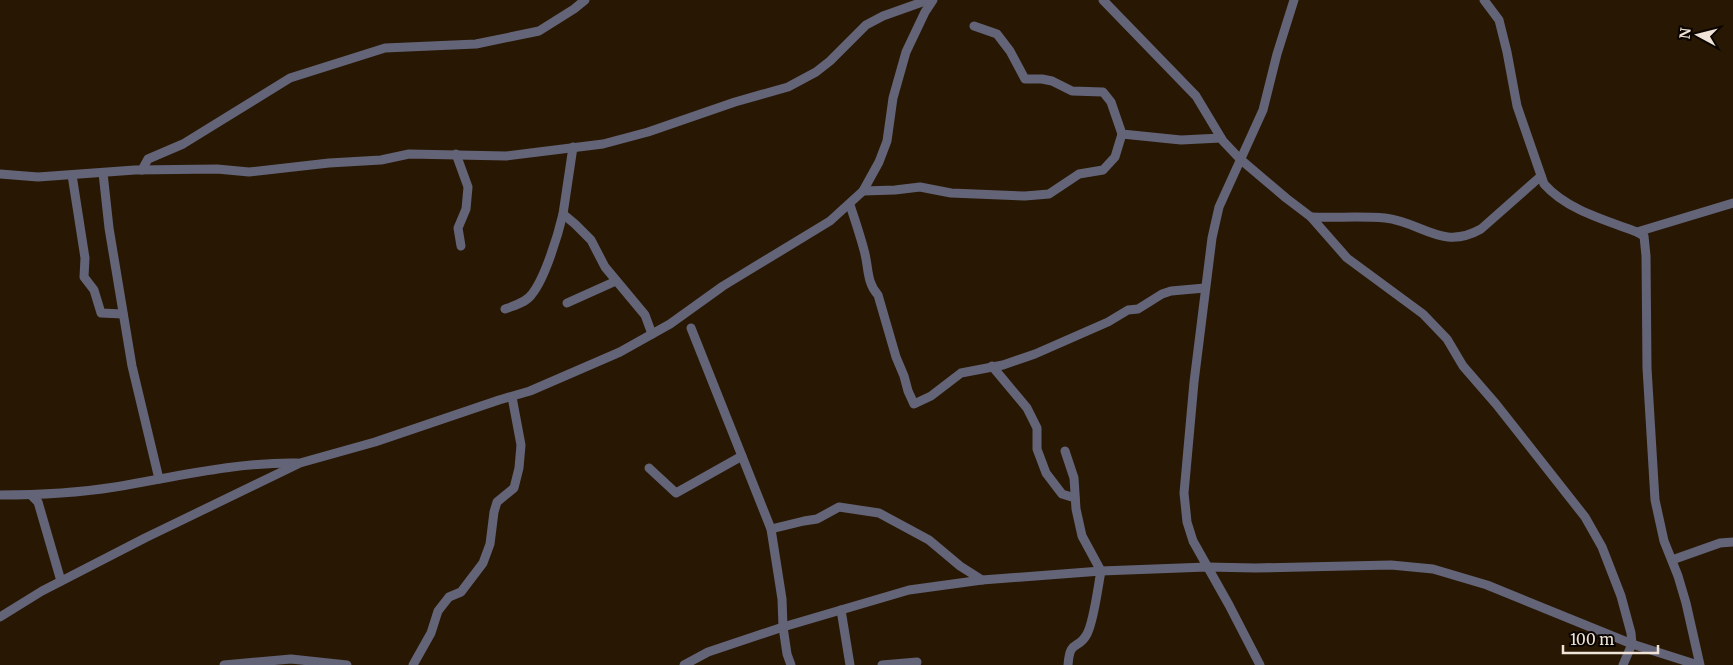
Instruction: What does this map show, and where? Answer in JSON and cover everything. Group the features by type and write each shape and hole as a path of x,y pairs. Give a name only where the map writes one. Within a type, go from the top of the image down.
{"street":[{"path":"142,170 148,159 183,144 290,78 385,48 476,44 539,31 585,0"},
{"path":"0,174 38,177 142,170 217,169 249,172 380,160 409,154 506,156 603,144 628,138 736,102 788,87 816,72 866,25 883,16 928,0"},
{"path":"0,617 62,581 209,506 300,463 375,442 551,384 620,352 670,324 731,281 830,221 850,205 863,191 879,162 887,141 893,98 906,52 925,12 933,0"},
{"path":"1102,0 1196,96 1221,138 1240,159 1311,217 1347,258 1422,314 1447,339 1463,366 1496,404 1585,517 1602,547 1621,596 1631,633 1632,644 1623,665"},
{"path":"1260,665 1229,605 1192,541 1187,522 1184,493 1194,382 1212,238 1219,207 1264,110 1277,54 1294,0"},
{"path":"684,665 708,652 783,627 909,590 982,580 1101,571 1207,567 1255,568 1391,565 1432,569 1486,585 1632,644 1699,665 1686,603 1659,522 1655,500 1647,368 1646,243 1644,236 1566,203 1544,184 1517,106 1499,20 1484,0"},
{"path":"863,191 920,187 951,193 1025,196 1049,194 1079,174 1102,170 1115,156 1122,134 1112,102 1103,92 1072,91 1047,80 1025,79 1010,51 997,34 974,26"},
{"path":"1122,134 1180,140 1221,138"},
{"path":"505,309 519,304 532,295 546,267 563,214 573,147"},
{"path":"456,154 468,187 466,209 458,228 462,246"},
{"path":"103,172 109,228 132,366 160,479"},
{"path":"72,175 85,258 84,278 94,290 101,313 123,314"},
{"path":"1311,217 1385,218 1408,222 1432,234 1443,237 1470,235 1481,229 1541,176"},
{"path":"1637,232 1733,203"},
{"path":"850,205 865,252 868,279 873,290 878,295 896,357 914,404 931,396 961,373 1003,365 1044,351 1108,322 1128,310 1138,309 1162,294 1171,291 1205,288"},
{"path":"563,214 591,240 605,267 645,315 652,334"},
{"path":"567,303 616,280"},
{"path":"691,328 772,529 782,600 783,627 792,665"},
{"path":"992,366 1027,408 1038,428 1037,449 1046,473 1062,494 1075,498"},
{"path":"413,665 431,633 438,611 449,597 462,592 483,563 490,544 497,502 514,488 519,468 521,444 512,396"},
{"path":"1065,450 1074,478 1076,509 1082,536 1101,571 1088,633 1081,642 1072,647 1069,652 1068,665"},
{"path":"649,468 676,493 742,456"},
{"path":"0,495 43,495 113,487 259,465 300,463"},
{"path":"31,495 38,502 62,581"},
{"path":"772,529 804,520 816,519 839,507 879,513 929,540 960,566 982,580"},
{"path":"1672,560 1720,543 1733,542"},
{"path":"841,610 850,665"},
{"path":"224,665 291,659 347,665"},
{"path":"882,665 917,662 916,665"}]}
